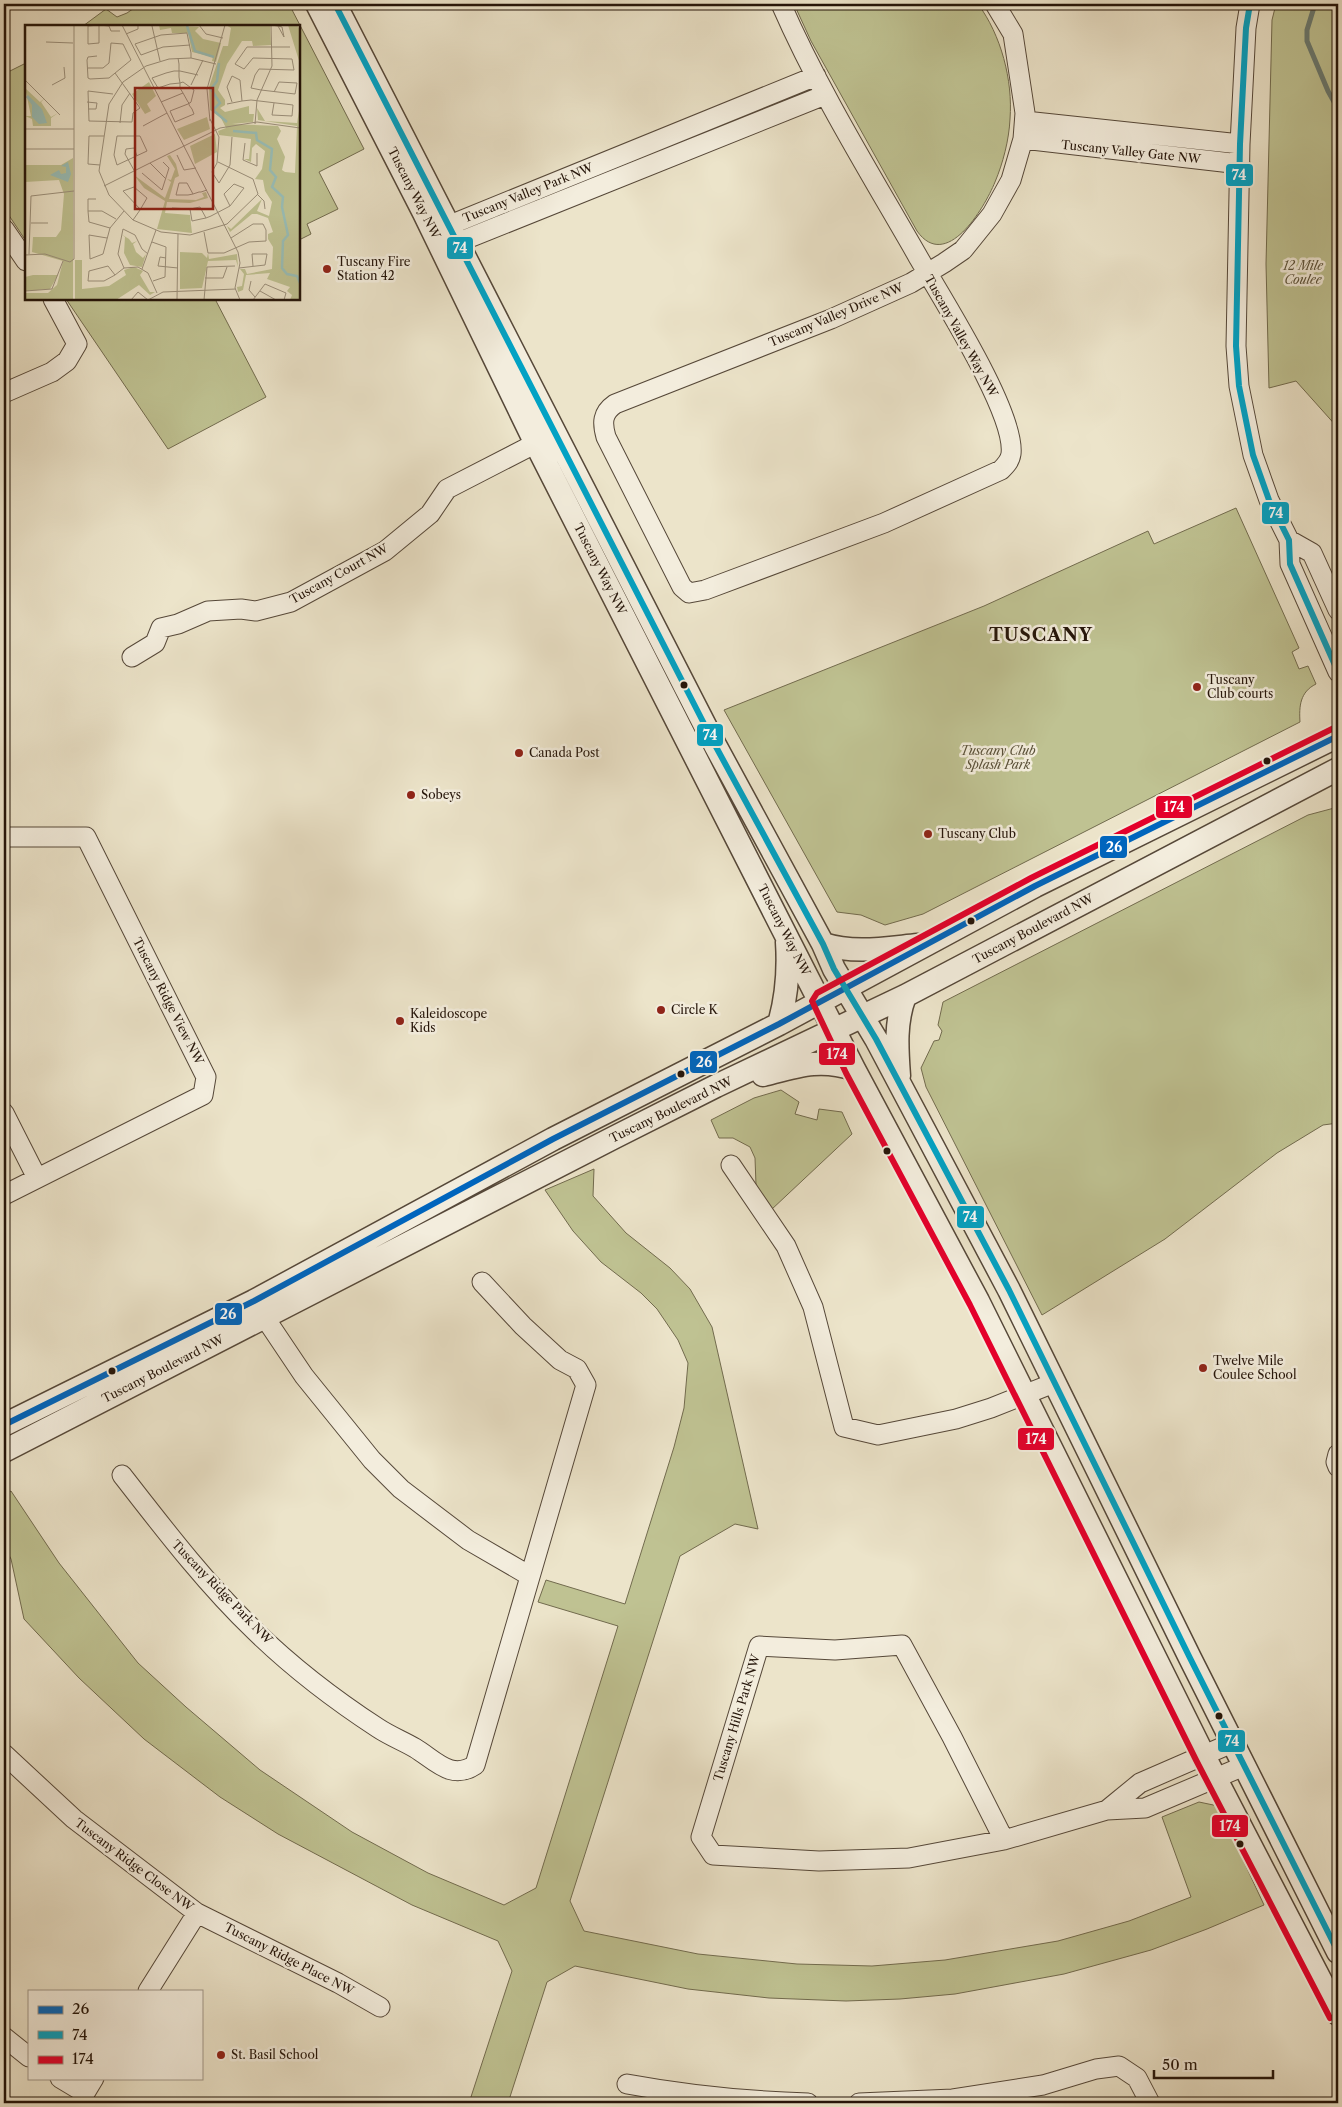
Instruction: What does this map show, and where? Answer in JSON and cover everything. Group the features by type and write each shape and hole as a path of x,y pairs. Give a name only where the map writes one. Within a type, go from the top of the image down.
{"street":[{"name":"Tuscany Way NW","path":"317,4 449,236"},
{"name":"Tuscany Way NW","path":"335,4 786,934 822,1001 854,1069 978,1301 1215,1778 1338,2014"},
{"name":"Tuscany Valley Way NW","path":"640,504 682,587 685,591 694,593 884,523 1001,470 1010,459 1011,452 1003,414 981,366 825,95 781,4"},
{"name":"Tuscany Valley Drive NW","path":"640,504 606,437 604,416 610,407 831,319 911,283 928,274 962,250 992,214 1011,180 1024,130 1021,78 1013,34 995,4"},
{"path":"1250,4 1245,37 1240,144 1236,336 1239,386 1253,455 1269,500 1289,540 1290,564 1338,672"},
{"name":"Tuscany Valley Park NW","path":"449,236 816,76"},
{"name":"Tuscany Valley Park NW","path":"449,236 825,95"},
{"name":"Tuscany Valley Gate NW","path":"1024,130 1240,144"},
{"name":"Tuscany Valley Gate NW","path":"1024,130 1240,164"},
{"path":"4,229 25,260"},
{"path":"4,393 52,372 66,362 77,344 54,300"},
{"name":"Tuscany Way NW","path":"546,438 823,944 834,969 863,1016 1009,1290 1232,1743 1338,1952"},
{"name":"Tuscany Court NW","path":"132,657 155,643 161,628 178,624 208,610 256,610 291,602 385,551 430,514 447,489 546,438"},
{"path":"1289,540 1312,553 1338,610"},
{"name":"Tuscany Boulevard NW","path":"4,1451 259,1309 554,1139 779,1024 1035,886 1338,736"},
{"name":"Tuscany Boulevard NW","path":"4,1425 259,1309 716,1086 836,1030 905,996 1338,769"},
{"path":"1308,784 1338,786"},
{"name":"Tuscany Ridge View NW","path":"4,837 86,837 206,1078 203,1095 4,1195"},
{"path":"779,1024 789,973 786,934"},
{"path":"823,944 839,949 854,950 929,944"},
{"path":"899,1084 898,1019 905,996"},
{"path":"716,1086 811,1063 838,1064 854,1069"},
{"path":"4,1114 36,1178"},
{"path":"731,1165 786,1246 813,1307 844,1427 878,1435 956,1419 1054,1383"},
{"name":"Tuscany Ridge Park NW","path":"122,1475 179,1549 256,1632 324,1690 379,1729 415,1748 452,1772 466,1771 475,1765 586,1385 577,1370 560,1360 523,1326 482,1282"},
{"path":"259,1309 304,1376 372,1460 401,1489 468,1540 530,1576"},
{"path":"1338,1454 1336,1462 1338,1468"},
{"name":"Tuscany Hills Park NW","path":"1004,1840 952,1736 902,1645 835,1650 759,1646 701,1838 713,1855 819,1861 909,1858 1004,1840 1107,1810 1146,1808 1244,1766"},
{"name":"Tuscany Hills Park NW","path":"1107,1810 1140,1783 1232,1743"},
{"name":"Tuscany Ridge Close NW","path":"4,1754 74,1820 198,1913 149,1990"},
{"name":"Tuscany Ridge Place NW","path":"198,1913 380,2007"},
{"path":"4,2037 28,2056"},
{"path":"859,2103 953,2101 1043,2085 1096,2069 1119,2066 1137,2078 1150,2103"},
{"path":"64,2080 86,2091"},
{"path":"627,2084 674,2092 758,2101 808,2103"}],"green space":[{"path":"140,4 289,4 300,25 84,25 106,9 117,17"},
{"path":"794,4 978,4 986,16 999,44 1007,74 1010,104 1007,143 998,175 990,194 973,220 952,241 940,244 928,242 917,231 811,41"},
{"name":"12 Mile Coulee","path":"1276,4 1338,4 1338,428 1296,381 1269,388 1266,264 1272,20"},
{"path":"300,25 364,149 319,172 338,209 307,224 311,234 300,240"},
{"path":"25,64 25,240 4,208 4,74"},
{"path":"67,300 216,300 266,397 168,449"},
{"name":"Tuscany Club Splash Park","path":"1236,508 1299,648 1292,652 1299,669 1308,666 1316,684 1304,695 1300,710 1300,722 923,914 885,925 861,915 837,912 724,710 984,606 1148,531 1154,544"},
{"path":"1338,807 1338,1123 1323,1125 1277,1153 1165,1239 1042,1315 926,1087 921,1068 934,1041 939,1040 942,1031 938,1025 943,1002 1308,815"},
{"path":"781,1090 799,1102 795,1114 817,1120 819,1109 842,1112 852,1134 771,1210 756,1185 755,1158 750,1147 733,1138 719,1138 711,1120 754,1098"},
{"path":"594,1169 593,1196 626,1233 670,1268 690,1289 712,1327 758,1529 735,1524 680,1556 570,1901 584,1931 698,1954 797,1964 872,1966 945,1960 1058,1941 1129,1921 1191,1897 1162,1817 1199,1802 1218,1806 1264,1905 1151,1950 1064,1974 955,1994 900,1999 846,2001 769,1998 688,1989 575,1966 547,1982 508,2103 469,2103 512,1971 498,1941 412,1905 278,1834 220,1797 144,1739 79,1678 24,1619 11,1559 4,1546 4,1495 11,1491 59,1563 138,1663 260,1770 352,1832 428,1873 504,1905 536,1888 618,1626 538,1602 546,1580 625,1604 674,1447 684,1408 688,1363 678,1340 657,1309 641,1293 601,1262 573,1231 545,1190"}],"waterway":[{"path":"1315,4 1307,30 1307,41 1328,91 1338,109"}],"transit line":[{"name":"74","path":"335,4 715,745 823,944 834,969 876,1039 1009,1290 1190,1658 1338,1952"},
{"name":"74","path":"1250,4 1246,28 1240,144 1236,346 1239,386 1253,455 1269,500 1289,540 1290,564 1338,672"},
{"name":"174","path":"1330,2018 1196,1760 970,1305 846,1073 812,1001 817,993 1031,878 1334,728"},
{"name":"26","path":"4,1425 254,1301 553,1139 779,1024 1035,886 1338,736"}],"place":[{"name":"Tuscany Fire Station 42","path":"327,269"},
{"name":"Tuscany Club courts","path":"1197,687"},
{"name":"Canada Post","path":"519,753"},
{"name":"Sobeys","path":"411,795"},
{"name":"Tuscany Club","path":"928,834"},
{"name":"Circle K","path":"661,1010"},
{"name":"Kaleidoscope Kids","path":"400,1021"},
{"name":"Twelve Mile Coulee School","path":"1203,1368"},
{"name":"St. Basil School","path":"221,2055"}],"district":[{"name":"TUSCANY","path":"1041,635"}]}
